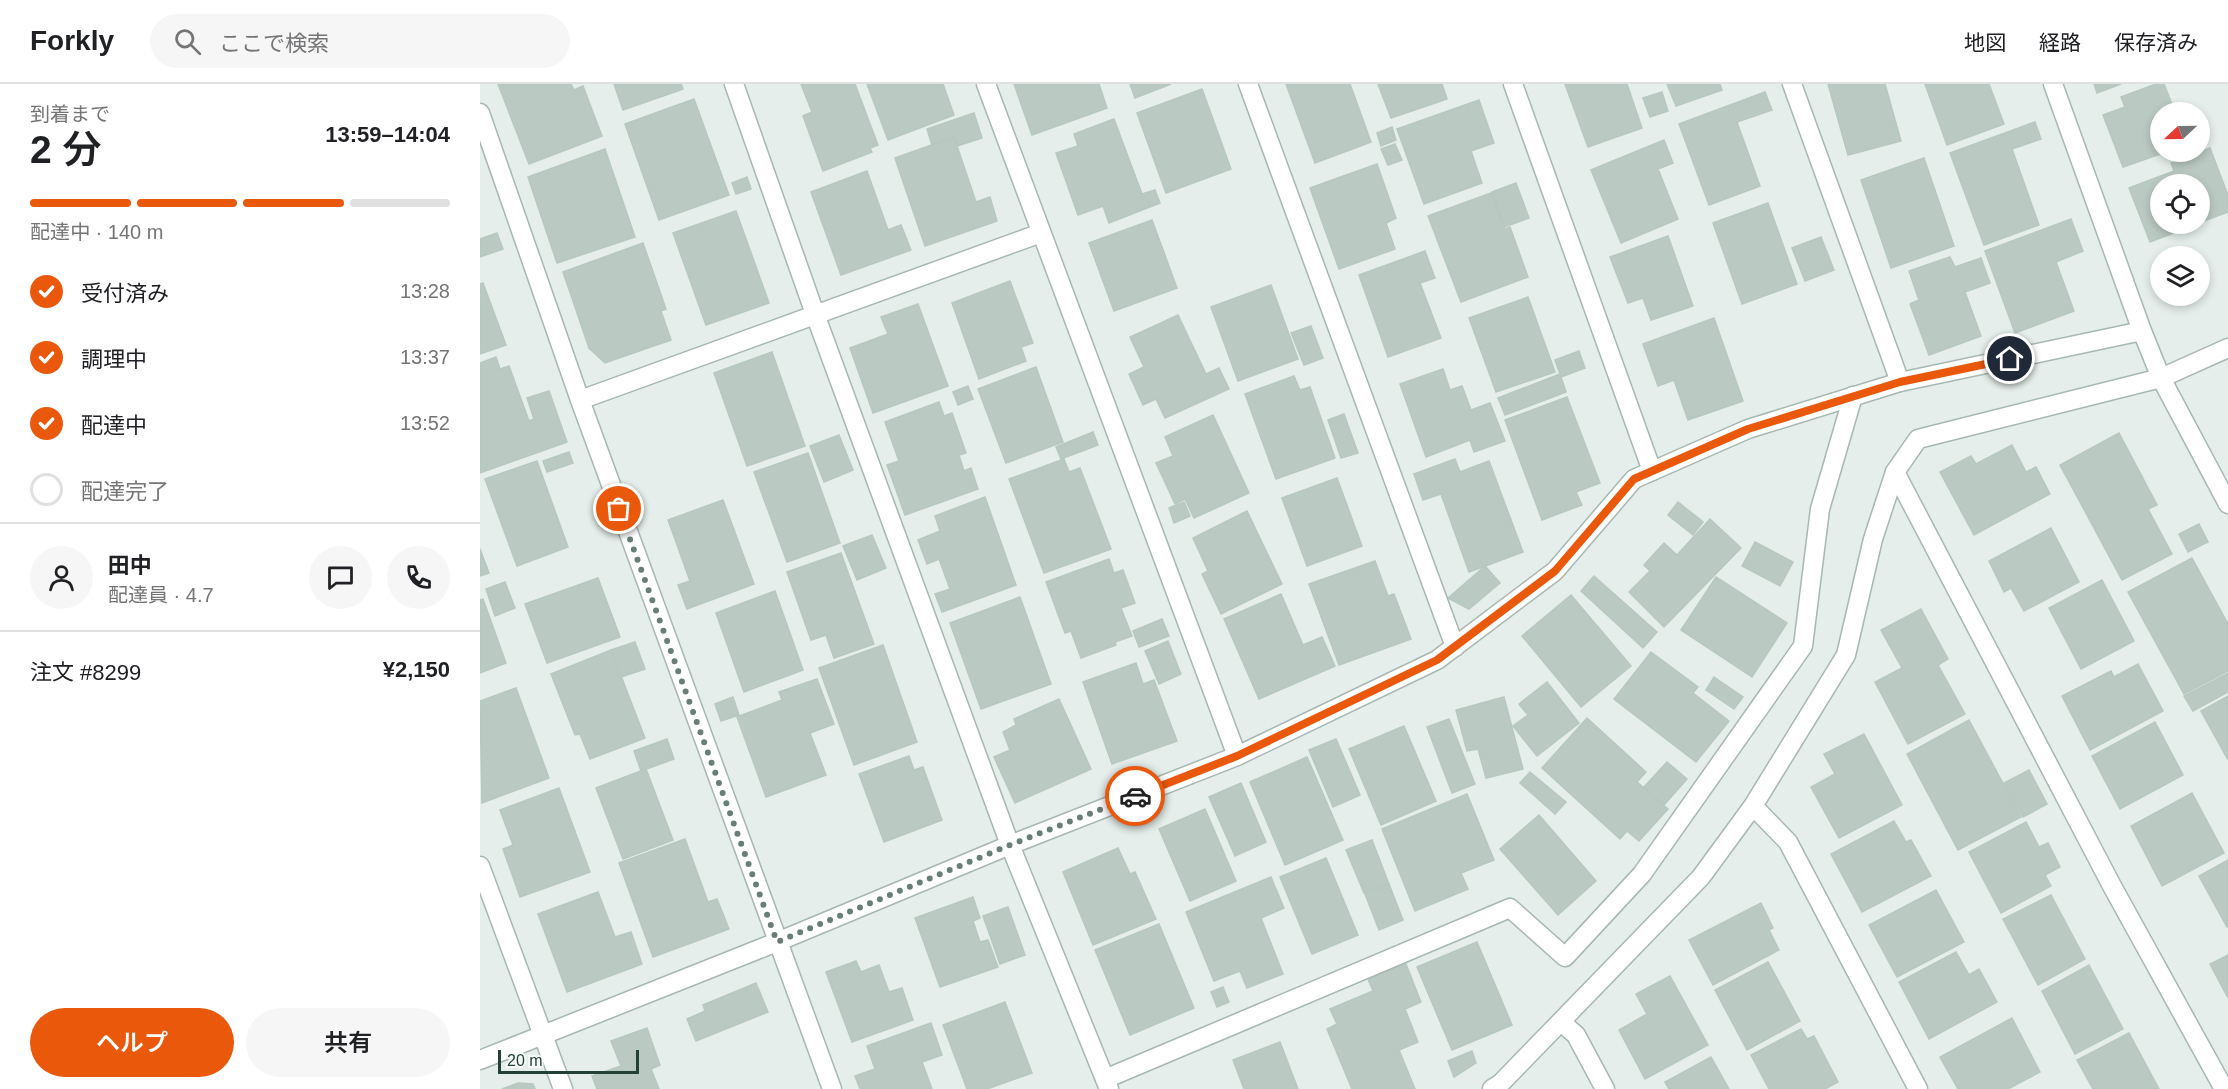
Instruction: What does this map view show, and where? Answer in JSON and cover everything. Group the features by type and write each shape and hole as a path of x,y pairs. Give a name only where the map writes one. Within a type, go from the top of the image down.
{"street":[{"path":"734,84 815,314 1010,845 1107,1084 1510,908 1564,957 1642,874 1803,646 1820,509 1853,396"},
{"path":"986,84 1237,756"},
{"path":"1248,84 1455,647"},
{"path":"1513,84 1652,471"},
{"path":"1792,84 1900,382"},
{"path":"2053,84 2161,378 2228,504"},
{"path":"480,113 580,400 832,1089"},
{"path":"580,400 1041,233"},
{"path":"480,1060 777,942 1010,845 1237,756 1437,660 1555,571 1634,479 1652,471 1748,429 1900,382 2142,331"},
{"path":"1492,1089 1500,1084 1701,877 1753,806 1846,655 1872,539 1895,472 1918,439 2161,378 2228,348"},
{"path":"1895,472 2112,886 2224,1089"},
{"path":"1753,806 1788,842 1918,1089"},
{"path":"480,866 563,1089"},
{"path":"1561,1022 1576,1035 1605,1089"}],"building":[{"path":"498,84 571,84 574,90 583,86 602,136 529,164"},
{"path":"614,84 681,84 683,89 623,110"},
{"path":"801,84 855,84 878,145 870,148 872,152 823,171 803,116 812,112"},
{"path":"867,84 943,84 954,115 888,140"},
{"path":"1014,84 1099,84 1107,108 1032,135"},
{"path":"1130,84 1171,84 1135,98"},
{"path":"1286,84 1350,84 1371,142 1315,163"},
{"path":"1378,84 1442,84 1447,99 1391,118"},
{"path":"1565,84 1627,84 1642,128 1588,147"},
{"path":"1667,84 1720,84 1722,90 1676,106"},
{"path":"1828,84 1885,84 1901,141 1848,155"},
{"path":"1925,84 1989,84 2004,124 1947,145"},
{"path":"2094,84 2121,84 2097,93"},
{"path":"2156,84 2164,84 2171,102 2150,102 2150,158 2123,167 2103,115 2125,107 2121,97"},
{"path":"1202,89 1231,169 1166,193 1137,113"},
{"path":"1662,92 1668,111 1650,117 1643,98"},
{"path":"1765,92 1772,110 1737,122 1760,186 1709,205 1679,124"},
{"path":"694,99 729,195 659,220 625,124"},
{"path":"1479,100 1494,143 1471,151 1482,183 1424,204 1397,129"},
{"path":"974,113 982,138 957,146 954,137 932,145 927,129"},
{"path":"1114,119 1142,194 1155,190 1160,203 1109,223 1103,206 1078,215 1056,153 1078,146 1074,134"},
{"path":"2035,122 2041,139 2012,149 2039,225 1984,245 1950,153"},
{"path":"1392,127 1396,140 1381,146 1377,133"},
{"path":"954,137 976,202 990,197 997,221 925,246 895,158"},
{"path":"1664,140 1673,163 1658,169 1678,219 1621,243 1591,170"},
{"path":"1395,144 1402,160 1388,165 1381,149"},
{"path":"2210,148 2228,195 2228,212 2210,219 2210,174 2166,174 2174,171 2171,163 2210,162"},
{"path":"605,149 635,237 557,263 528,177"},
{"path":"1924,158 1954,246 1891,268 1861,180"},
{"path":"1377,164 1396,218 1386,223 1395,249 1339,269 1310,188"},
{"path":"867,171 888,230 901,225 911,250 841,275 811,192"},
{"path":"747,177 751,189 736,194 732,183"},
{"path":"2150,180 2150,234 2171,234 2150,242 2129,188"},
{"path":"1516,183 1529,218 1504,227 1492,192"},
{"path":"1491,193 1505,229 1510,227 1528,277 1461,302 1428,216"},
{"path":"1768,203 1797,284 1742,304 1713,223"},
{"path":"736,211 769,303 706,325 673,233"},
{"path":"2071,219 2083,251 2056,262 2074,311 2015,333 1985,251"},
{"path":"1152,220 1177,288 1114,311 1089,243"},
{"path":"497,233 503,249 480,257 480,239"},
{"path":"1668,236 1693,306 1651,320 1643,298 1628,303 1610,257"},
{"path":"1821,237 1834,270 1805,281 1792,248"},
{"path":"643,243 666,309 661,311 671,340 605,363 589,348 563,272"},
{"path":"1425,251 1435,278 1420,283 1441,338 1388,357 1359,275"},
{"path":"1950,257 1955,267 1981,258 1990,283 1965,292 1981,336 1929,355 1910,304 1919,300 1909,271"},
{"path":"1010,281 1033,343 1021,347 1026,361 979,379 952,303"},
{"path":"483,283 506,345 480,354 480,284"},
{"path":"1271,285 1298,359 1238,381 1211,307"},
{"path":"1528,297 1555,372 1496,392 1469,318"},
{"path":"918,304 948,386 873,413 850,348 888,334 881,317"},
{"path":"1178,315 1206,374 1219,368 1229,389 1165,418 1156,399 1143,405 1129,374 1144,367 1130,337"},
{"path":"1714,318 1743,401 1688,420 1674,380 1658,386 1643,344"},
{"path":"1311,326 1323,358 1304,365 1291,333"},
{"path":"1579,351 1585,368 1561,377 1555,360"},
{"path":"772,352 805,446 747,466 714,373"},
{"path":"496,357 500,369 509,366 529,421 534,419 527,398 549,391 567,442 480,473 480,363"},
{"path":"1036,367 1063,442 1006,463 978,389"},
{"path":"1443,369 1450,390 1462,386 1471,410 1490,403 1505,441 1474,452 1470,440 1426,457 1400,384"},
{"path":"1560,374 1566,392 1505,415 1498,398"},
{"path":"1294,376 1300,390 1310,387 1335,458 1276,479 1245,394"},
{"path":"968,386 973,399 958,405 953,392"},
{"path":"1567,397 1600,483 1576,492 1582,505 1542,520 1505,420"},
{"path":"939,402 944,416 952,413 966,453 959,455 964,471 971,468 978,489 905,515 887,465 899,461 885,422"},
{"path":"1344,414 1358,453 1341,458 1328,420"},
{"path":"1213,415 1249,493 1194,518 1185,499 1175,504 1156,463 1173,456 1165,437"},
{"path":"1093,432 1098,445 1061,459 1056,447"},
{"path":"2119,433 2157,505 2148,509 2172,554 2122,580 2060,465"},
{"path":"839,435 853,470 824,482 810,446"},
{"path":"2012,445 2026,472 2036,467 2050,494 1974,535 1940,472 1971,456 1976,464"},
{"path":"569,452 573,463 547,472 543,461"},
{"path":"808,453 840,543 787,562 754,472"},
{"path":"1064,459 1069,472 1080,468 1111,549 1044,573 1009,479"},
{"path":"1455,459 1460,472 1489,461 1523,552 1469,572 1441,494 1423,500 1414,474"},
{"path":"537,461 568,547 517,566 485,479"},
{"path":"1337,478 1362,546 1307,566 1282,498"},
{"path":"985,497 1016,585 942,612 935,594 950,589 939,559 927,564 918,540 940,531 935,516"},
{"path":"723,500 754,584 687,609 678,585 690,581 668,520"},
{"path":"1184,502 1190,516 1174,523 1169,508"},
{"path":"1678,502 1703,522 1693,535 1668,515"},
{"path":"1247,511 1282,584 1221,614 1202,574 1208,571 1193,538"},
{"path":"1710,519 1741,548 1664,627 1629,592 1650,571 1644,565 1664,543 1677,555"},
{"path":"2199,524 2208,542 2188,552 2179,534"},
{"path":"2051,528 2079,582 2024,611 2011,588 2004,592 1989,561"},
{"path":"872,535 886,568 857,580 843,546"},
{"path":"1755,542 1793,562 1780,586 1742,566"},
{"path":"480,549 489,573 480,576"},
{"path":"841,553 874,644 834,658 826,635 811,640 787,572"},
{"path":"2192,558 2228,624 2228,671 2184,694 2128,592"},
{"path":"1109,559 1114,573 1123,570 1135,603 1121,608 1132,636 1115,642 1116,645 1081,658 1071,631 1065,633 1046,582"},
{"path":"1375,561 1388,596 1394,594 1411,639 1339,665 1309,584"},
{"path":"1485,566 1500,583 1469,609 1448,598"},
{"path":"1594,576 1657,632 1643,648 1581,591"},
{"path":"1716,577 1787,623 1752,677 1681,630"},
{"path":"598,578 620,637 547,663 525,604"},
{"path":"2102,580 2134,641 2081,669 2049,608"},
{"path":"505,582 515,608 495,616 486,589"},
{"path":"775,591 803,670 744,692 716,613"},
{"path":"1281,594 1303,645 1322,637 1335,666 1259,699 1224,619"},
{"path":"1571,595 1631,666 1581,707 1522,636"},
{"path":"1020,597 1051,684 981,709 950,623"},
{"path":"483,599 506,663 480,673 480,600"},
{"path":"1921,609 1948,659 1938,665 1965,714 1908,744 1875,682 1902,668 1881,630"},
{"path":"1162,619 1169,636 1139,647 1133,631"},
{"path":"1168,641 1181,674 1159,684 1145,651"},
{"path":"635,642 645,669 621,677 611,650"},
{"path":"883,645 917,742 854,765 819,668"},
{"path":"611,650 645,738 590,759 580,734 575,735 551,674"},
{"path":"1651,652 1698,687 1693,693 1729,721 1696,762 1614,699"},
{"path":"1136,663 1143,684 1154,680 1177,741 1112,764 1083,682"},
{"path":"2138,664 2163,711 2090,750 2062,696 2111,671 2114,677"},
{"path":"2228,673 2228,692 2193,711 2184,696"},
{"path":"1714,677 1743,697 1734,709 1706,690"},
{"path":"817,679 834,724 810,733 826,775 766,797 737,717 782,700 779,692"},
{"path":"1547,682 1579,723 1537,756 1513,726 1528,715 1519,704"},
{"path":"516,688 549,778 482,803 480,701"},
{"path":"2228,696 2228,760 2201,711"},
{"path":"733,697 739,715 721,721 715,704"},
{"path":"1504,697 1523,769 1486,778 1478,749 1467,751 1456,710"},
{"path":"1059,699 1091,769 1015,803 994,757 1010,750 1003,732 1016,725 1014,719"},
{"path":"1587,718 1646,772 1637,782 1668,809 1639,841 1627,831 1620,839 1542,768"},
{"path":"1449,719 1475,784 1452,793 1427,727"},
{"path":"1969,720 2021,817 1958,850 1907,754"},
{"path":"2155,722 2183,775 2120,809 2092,756"},
{"path":"1404,726 1436,801 1381,825 1349,749"},
{"path":"1864,734 1902,805 1839,838 1811,787 1835,774 1824,754"},
{"path":"667,739 674,759 641,771 634,751"},
{"path":"1336,739 1360,795 1333,807 1309,750"},
{"path":"909,756 914,770 923,767 942,820 884,842 859,774"},
{"path":"1307,757 1343,840 1285,865 1250,782"},
{"path":"1667,762 1687,779 1664,805 1644,787"},
{"path":"646,769 673,840 623,859 596,788"},
{"path":"2029,770 2047,804 2023,817 2004,783"},
{"path":"1530,772 1566,802 1555,814 1520,783"},
{"path":"1241,783 1266,842 1235,856 1209,797"},
{"path":"559,788 590,872 520,897 503,849 513,845 500,810"},
{"path":"2192,793 2224,853 2162,886 2131,826"},
{"path":"1467,794 1494,860 1461,873 1468,889 1415,911 1382,829"},
{"path":"1205,809 1236,881 1190,901 1159,829"},
{"path":"1539,815 1596,881 1558,915 1500,849"},
{"path":"1894,821 1906,842 1911,840 1931,876 1862,912 1831,854"},
{"path":"2026,822 2039,847 2048,843 2060,867 2045,875 2051,886 2001,913 1969,852"},
{"path":"685,839 708,902 717,899 729,929 653,957 619,863"},
{"path":"1372,840 1389,884 1364,893 1346,850"},
{"path":"1118,848 1130,874 1135,872 1156,919 1093,945 1063,872"},
{"path":"1326,858 1358,935 1312,954 1280,877"},
{"path":"2228,860 2228,927 2227,927 2199,876"},
{"path":"1271,877 1284,908 1261,918 1283,974 1247,988 1240,971 1214,981 1186,912"},
{"path":"1389,884 1403,920 1379,930 1365,894"},
{"path":"1936,890 1964,942 1897,977 1869,925"},
{"path":"598,892 615,937 631,932 642,964 567,992 538,914"},
{"path":"2051,895 2085,959 2038,985 2003,919"},
{"path":"973,897 980,918 973,921 980,942 988,940 998,967 940,987 915,918"},
{"path":"1761,903 1773,928 1769,930 1779,950 1713,985 1689,940"},
{"path":"1008,907 1025,955 1000,964 983,916"},
{"path":"1159,924 1194,1008 1130,1035 1095,950"},
{"path":"1477,942 1512,1025 1452,1050 1417,967"},
{"path":"1956,952 1969,975 1979,969 1997,1002 1929,1039 1899,982"},
{"path":"2228,955 2228,998 2210,964"},
{"path":"856,961 861,972 879,965 889,992 902,988 913,1020 852,1042 826,972"},
{"path":"1768,962 1800,1021 1747,1050 1715,990"},
{"path":"1406,964 1421,1002 1405,1009 1418,1042 1399,1050 1415,1089 1352,1089 1327,1029 1337,1024 1330,1009 1373,991 1368,979"},
{"path":"2089,965 2123,1029 2075,1054 2042,991"},
{"path":"1670,976 1708,1045 1645,1079 1619,1030 1647,1014 1636,994"},
{"path":"756,983 768,1012 696,1041 687,1019 705,1011 703,1005"},
{"path":"1223,987 1229,1002 1217,1007 1211,992"},
{"path":"1005,1002 1032,1073 987,1089 967,1089 943,1025"},
{"path":"2012,1018 2040,1072 2008,1089 1958,1089 1940,1057"},
{"path":"931,1023 942,1055 922,1062 932,1089 860,1089 855,1076 875,1069 867,1046"},
{"path":"647,1028 660,1065 651,1069 659,1089 597,1089 592,1076 621,1066 611,1041"},
{"path":"1801,1029 1807,1039 1814,1036 1838,1082 1825,1089 1769,1089 1751,1055"},
{"path":"2129,1033 2159,1089 2093,1089 2077,1060"},
{"path":"1280,1042 1298,1089 1244,1089 1233,1060"},
{"path":"1472,1051 1476,1063 1454,1077 1448,1061"},
{"path":"1711,1057 1729,1089 1669,1089 1665,1082"},
{"path":"518,1083 533,1084 535,1089 502,1089"}],"way so far":[{"path":"619,509 777,942 1010,845 1135,796"}],"route":[{"path":"1135,796 1237,756 1437,660 1555,571 1634,479 1748,429 1829,403 1900,382 2010,359"}]}
